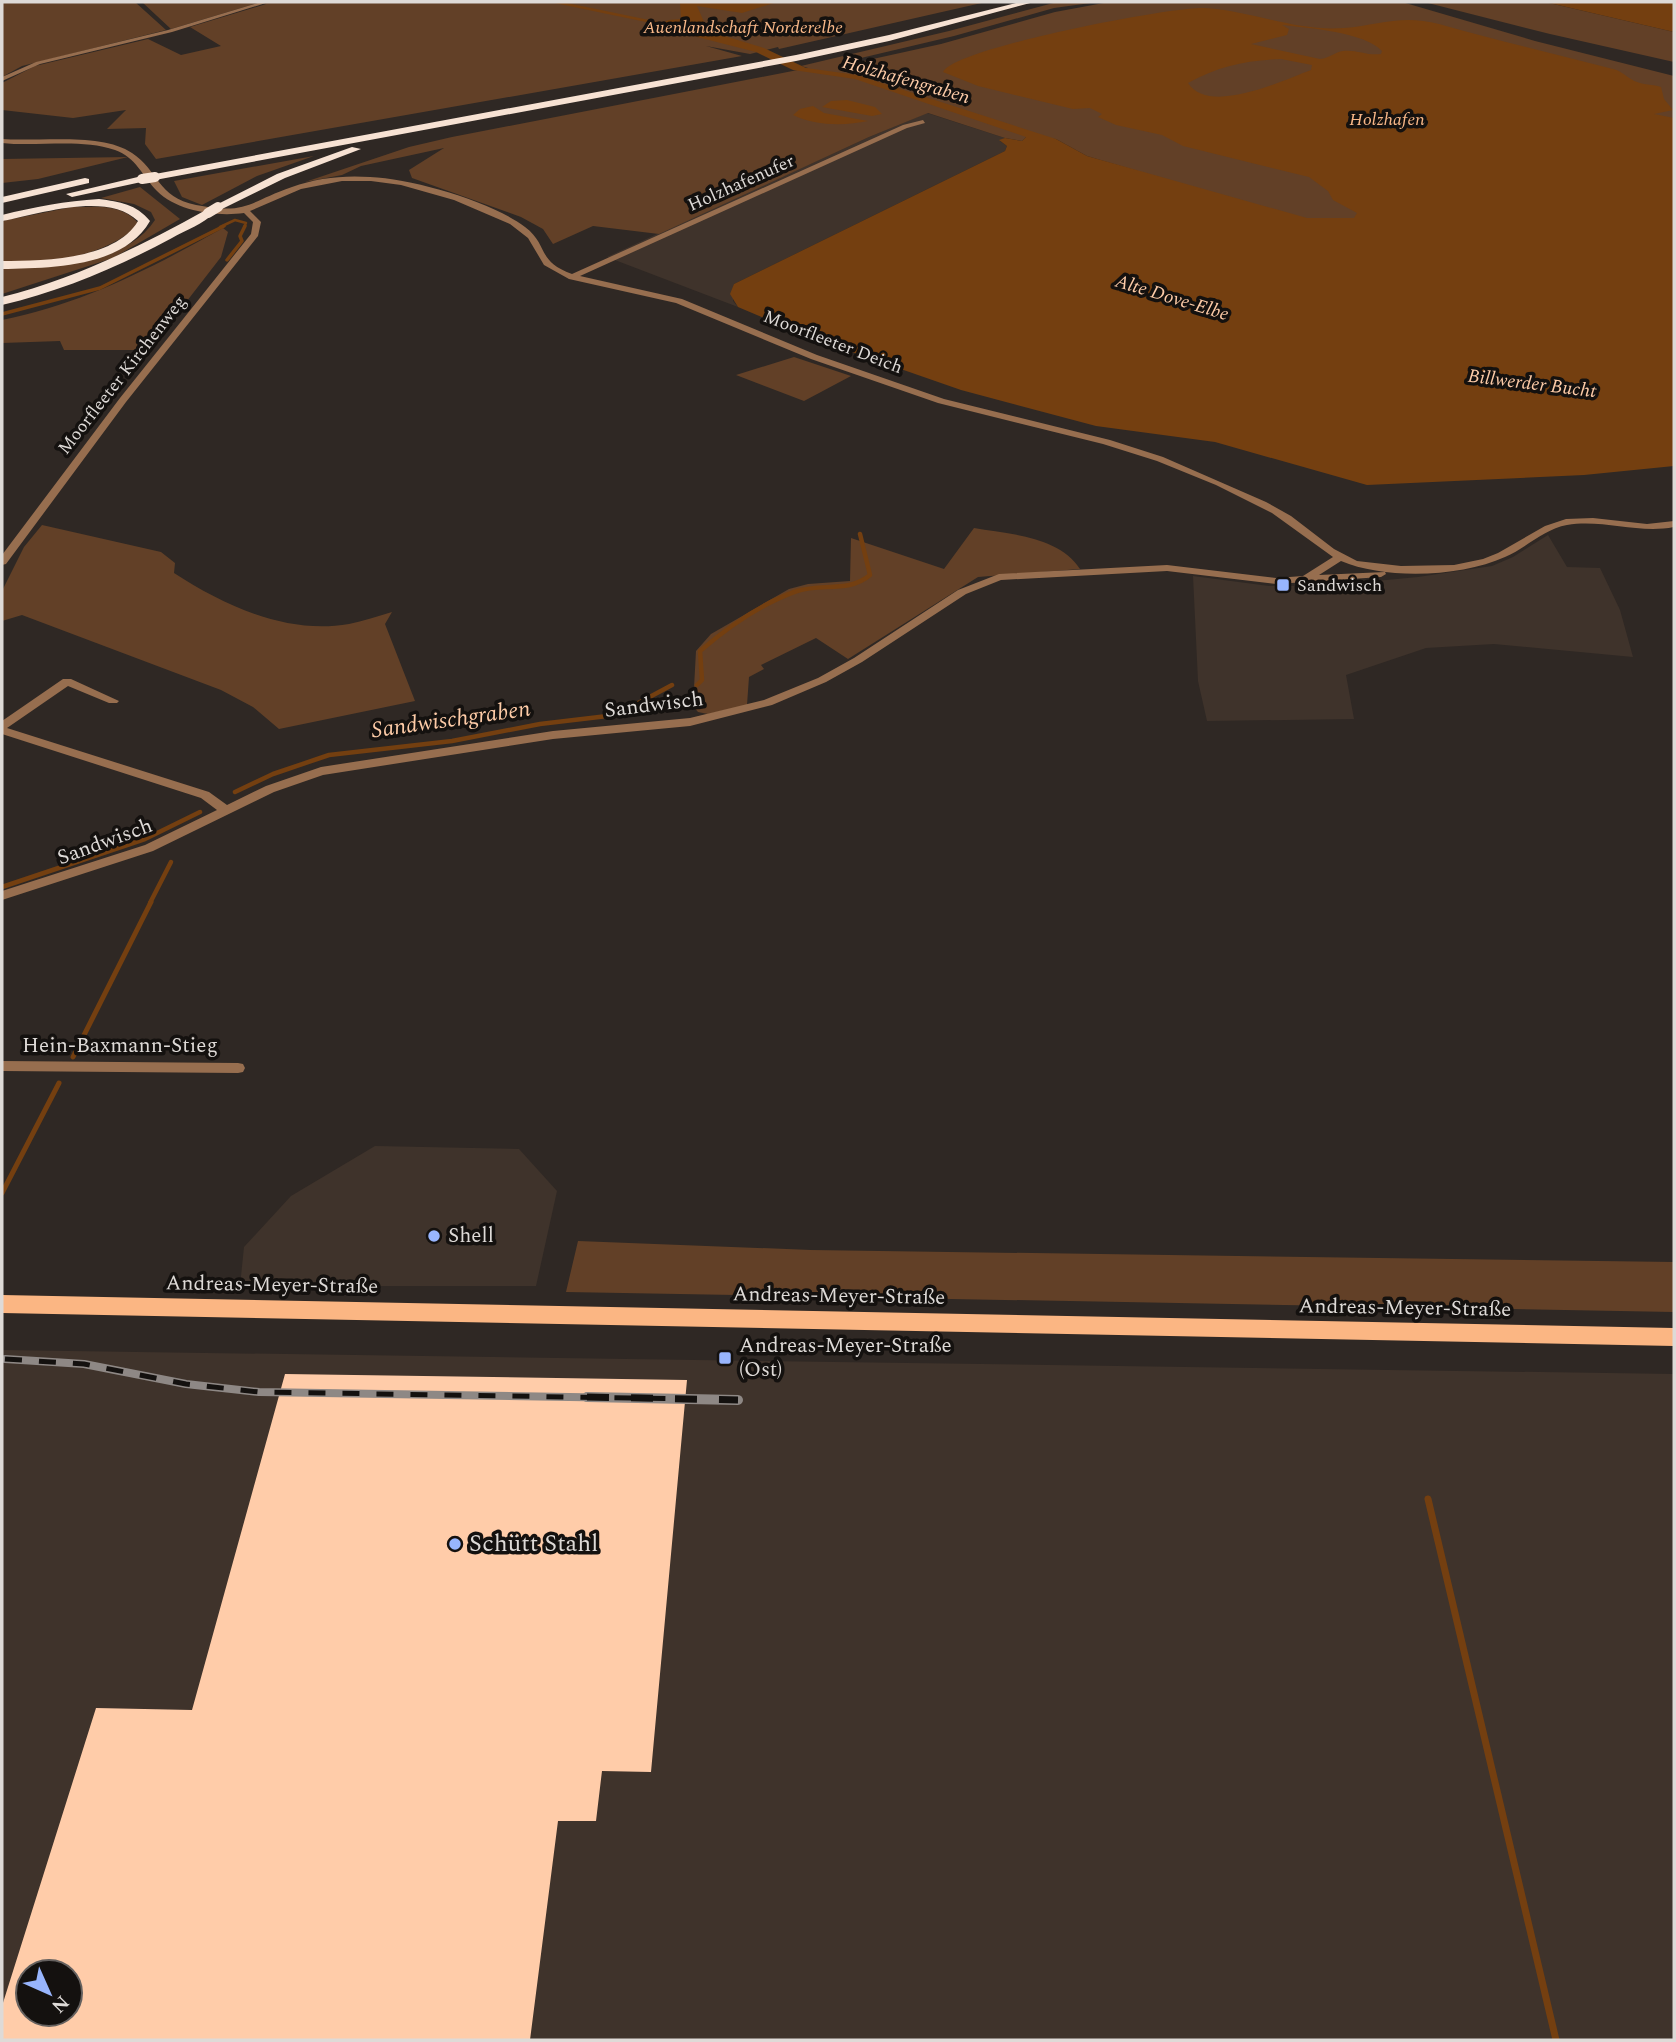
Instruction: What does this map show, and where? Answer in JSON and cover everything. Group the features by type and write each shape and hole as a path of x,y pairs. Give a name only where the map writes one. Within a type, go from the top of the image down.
{"highway":[{"path":"152,172 500,112 779,58 1001,2"},
{"path":"2,210 152,172 764,57 796,58 889,38 1030,2"},
{"path":"2,301 64,284 140,252 268,181 335,156 500,112"},
{"path":"2,194 139,175"},
{"path":"2,200 82,182"},
{"path":"2,219 64,206 99,203 128,208 137,212 144,221 134,236 94,254 45,263 2,265"}],"main road":[{"name":"Andreas-Meyer-Straße","path":"2,1304 1674,1337"}],"street":[{"path":"2,79 48,61 161,34 262,3"},
{"name":"Holzhafenufer","path":"572,277 905,126 923,122"},
{"name":"Moorfleeter Deich","path":"2,141 115,148 128,153 168,199 201,209 245,210 282,193 331,180 363,178 412,186 482,209 516,224 530,236 541,261 572,277 610,289 680,302 797,351 941,401 1005,420 1154,457 1276,512 1339,558 1366,566 1412,568 1485,561 1567,522 1641,528 1674,524"},
{"name":"Moorfleeter Kirchenweg","path":"2,562 116,410 251,240 257,222 245,210"},
{"path":"1303,580 1339,558"},
{"name":"Sandwisch","path":"2,896 149,848 295,779 339,767 553,735 690,722 759,706 822,680 858,660 962,592 999,577 1167,568 1254,579 1303,580 1392,573 1412,568"},
{"path":"2,728 67,681 113,701"},
{"path":"2,728 205,795 227,811"},
{"name":"Hein-Baxmann-Stieg","path":"2,1066 238,1068"}],"shaded area":[{"path":"927,113 1005,138 1000,141 1007,146 1005,151 734,284 733,301 738,307 607,257 869,137"},
{"path":"1548,535 1567,567 1600,568 1620,610 1633,657 1494,644 1426,648 1346,675 1354,719 1207,721 1198,681 1193,576 1269,586 1323,586 1418,577 1492,566 1513,557"},
{"path":"375,1146 519,1149 557,1191 536,1286 240,1286 244,1247 291,1196"},
{"path":"2,1350 1674,1374 1674,2040 2,2040"}],"green space":[{"path":"2,2 135,2 166,30 22,66 2,77"},
{"path":"142,2 261,2 171,29"},
{"name":"Auenlandschaft Norderelbe","path":"261,2 986,2 750,54 706,46 742,56 156,159 145,144 146,128 107,129 126,110 73,118 2,110 2,83 35,66 148,39 181,55 221,46 190,27 266,4"},
{"name":"Holzhafen","path":"1057,2 1098,2 1054,8 954,36 844,62 850,64 941,44 1055,12 1109,2 1402,2 1535,41 1674,76 1674,373 1340,231 1087,156 1056,139 1026,137 1022,141 1005,138 928,113 869,137 659,234 593,226 553,244 543,229 521,217 412,178 409,170 444,148 361,166 342,175 305,182 409,147 808,68 801,66"},
{"path":"1424,2 1545,2 1674,32 1674,62 1550,34"},
{"path":"314,156 257,176 202,205 182,197 174,181"},
{"path":"128,157 38,179 2,183 2,159"},
{"path":"140,187 180,219 113,258 2,294 2,269 85,260 125,246 142,235 155,220 151,212 134,204 101,198"},
{"path":"72,207 117,209 139,224 110,244 75,256 38,262 2,262 2,221"},
{"path":"223,228 228,232 221,257 149,350 64,350 60,341 2,343 2,320 60,304 116,283"},
{"path":"794,357 851,376 804,401 736,375"},
{"path":"42,525 161,552 175,563 174,573 194,585 235,607 280,621 326,626 349,624 392,612 385,624 415,701 279,729 253,707 221,690 22,615 2,621 2,591 24,547"},
{"path":"974,528 1046,543 1071,558 1080,569 978,577 848,659 816,638 761,665 764,669 749,677 747,705 708,714 698,712 693,706 696,651 711,634 789,589 808,584 850,581 851,538 944,569"},
{"path":"578,1241 811,1250 1674,1262 1674,1312 566,1292"}],"water":[{"path":"680,2 777,2 742,13 697,6 708,31 764,48 806,68 857,75 1056,139 1087,156 1307,218 1354,218 1357,213 1333,200 1328,191 1309,177 1183,146 1162,135 1116,125 1098,117 1102,114 1090,108 1073,109 978,86 943,72 956,62 1022,41 1109,21 1203,8 1308,27 1344,28 1402,20 1426,21 1613,69 1634,81 1661,87 1664,99 1673,110 1654,114 1674,118 1674,466 1584,475 1367,485 1215,442 1096,426 961,390 806,336 738,307 730,294 734,284 1005,151 1007,146 999,140 1005,138 1022,141 1026,137 855,79 793,70 756,52 654,26 681,19","holes":["1282,25 1350,35 1363,39 1382,51 1381,54 1343,51 1320,59 1251,44 1287,35 1289,29","1281,59 1312,65 1311,70 1266,87 1229,96 1212,96 1198,92 1188,83 1233,65"]},
{"path":"1545,2 1674,2 1674,32"},
{"path":"847,100 875,107 882,114 872,116 822,107 831,101"},
{"path":"813,106 824,113 868,121 830,124 793,115 800,109"}],"building":[{"name":"Schütt Stahl","path":"285,1374 687,1380 651,1772 602,1771 596,1821 558,1821 530,2040 2,2040 2,2006 14,1968 14,2028 84,2028 84,1958 17,1958 96,1708 192,1710"}],"waterway":[{"name":"Holzhafengraben","path":"556,2 662,24"},
{"path":"220,227 235,220 246,223 244,227"},
{"path":"2,314 100,288 224,226"},
{"path":"227,260 242,241 240,236 245,226"},
{"name":"Sandwischgraben","path":"697,685 702,680 700,651 746,616 797,591 844,586 862,581 870,575 860,534"},
{"name":"Sandwischgraben","path":"235,792 273,774 329,755 452,741 540,724 616,715 672,685"},
{"name":"Sandwischgraben","path":"2,887 145,839 200,812"},
{"path":"150,903 171,862"},
{"path":"73,1057 151,902"},
{"path":"2,1193 59,1083"},
{"path":"1428,1499 1556,2040"}],"railway":[{"path":"5,1359 84,1364 186,1384 259,1392 669,1399"},
{"path":"587,1397 669,1399"},
{"path":"669,1399 692,1399"},
{"path":"669,1399 738,1400"}],"place":[{"name":"Sandwisch","path":"1283,585"},
{"name":"Shell","path":"434,1236"},
{"name":"Andreas-Meyer-Straße (Ost)","path":"725,1358"},
{"name":"Schütt Stahl","path":"455,1544"}],"water label":[{"name":"Alte Dove-Elbe","path":"1172,298"},
{"name":"Billwerder Bucht","path":"1532,384"}]}
